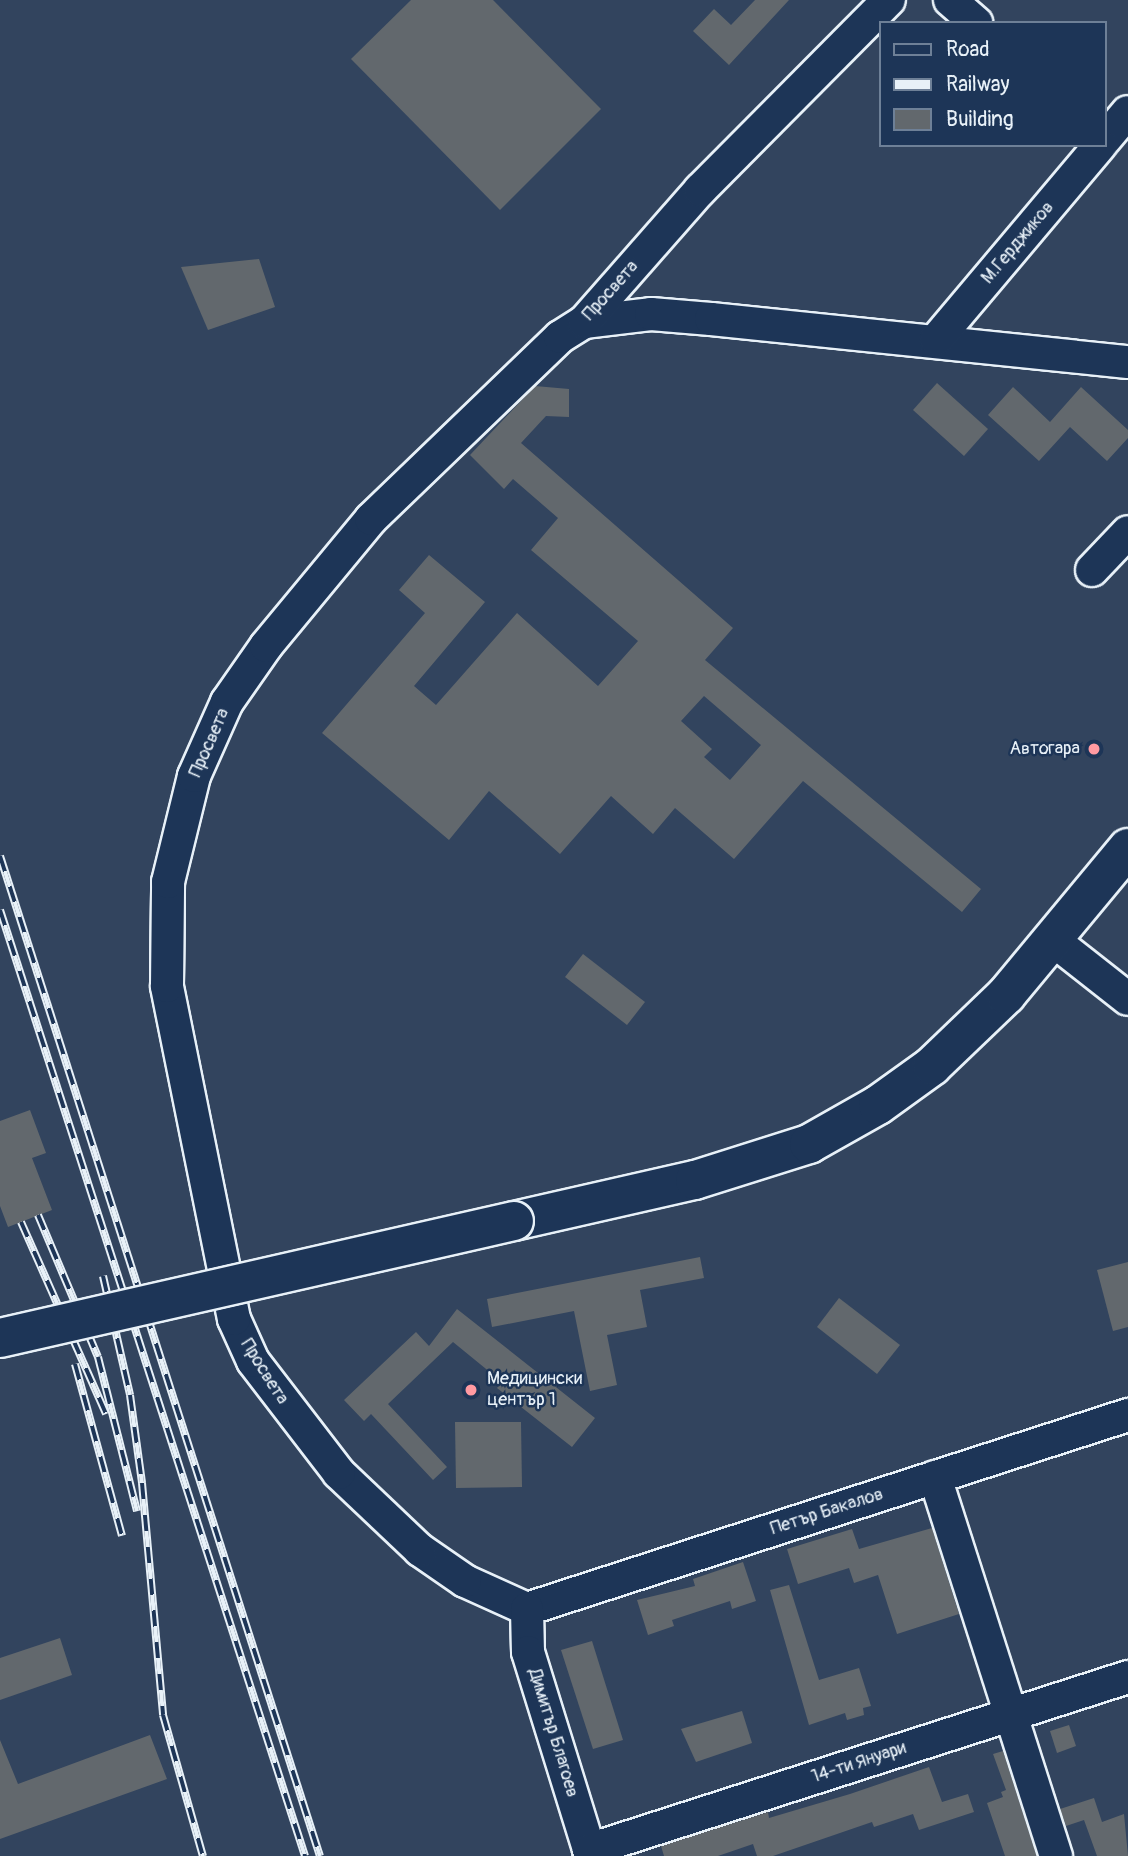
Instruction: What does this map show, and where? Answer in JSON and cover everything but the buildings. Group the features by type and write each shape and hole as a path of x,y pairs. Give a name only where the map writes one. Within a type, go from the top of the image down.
{"main road":[{"path":"0,1338 695,1180 809,1144 878,1105 932,1066 1006,995 1128,848"}],"street":[{"name":"Просвета","path":"527,1609 465,1581 420,1550 339,1473 253,1361 234,1319 211,1218 167,986 165,929 168,882 194,776 227,702 258,657 372,519 560,337 584,322 700,190 888,0"},
{"path":"950,0 974,21"},
{"name":"М.Герджиков","path":"936,340 1097,147"},
{"path":"584,322 651,314 936,340 1128,362"},
{"path":"1092,570 1128,532"},
{"path":"1053,940 1128,999"},
{"name":"Петър Бакалов","path":"527,1609 1128,1415"},
{"path":"935,1477 1056,1856"},
{"name":"Димитър Благоев","path":"527,1609 528,1652 590,1853"},
{"name":"14-ти Януари","path":"590,1853 1128,1676"}],"railway":[{"path":"0,856 320,1856"},
{"path":"0,910 305,1856"},
{"path":"38,1215 98,1357 137,1511"},
{"path":"21,1222 106,1414"},
{"path":"103,1276 130,1395 142,1483 163,1715 203,1856"},
{"path":"75,1364 122,1536"}],"place":[{"name":"Автогара","path":"1094,749"},
{"name":"Медицински център 1","path":"471,1390"}]}
